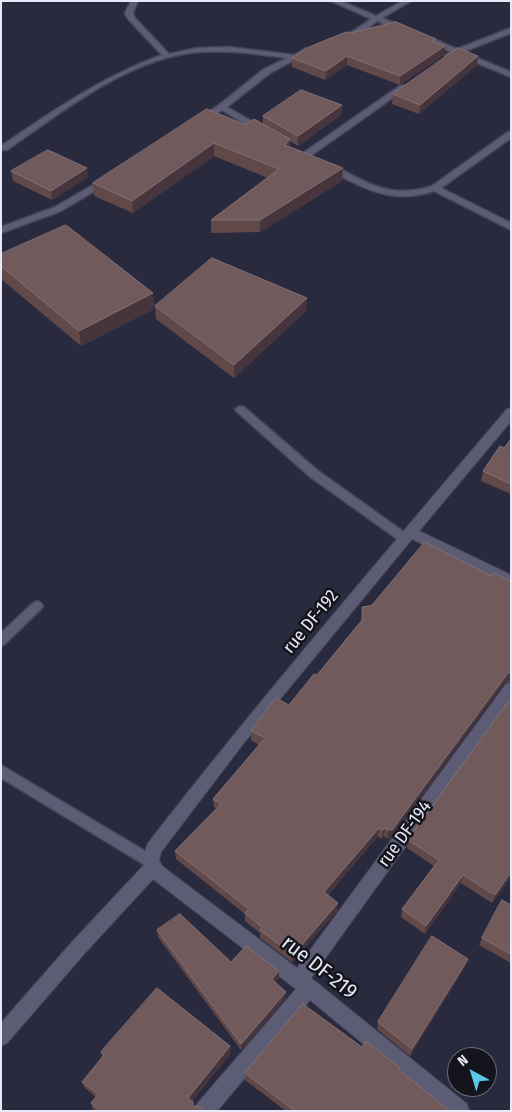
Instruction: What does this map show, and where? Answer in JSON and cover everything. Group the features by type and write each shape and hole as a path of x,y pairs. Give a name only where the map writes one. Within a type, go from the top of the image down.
{"street":[{"name":"rue DF-192","path":"1,1037 152,864 154,848 238,739 511,412"},
{"path":"407,535 511,581"},
{"name":"rue DF-194","path":"204,1111 303,984 511,688"},
{"name":"rue DF-219","path":"152,864 460,1111"}],"lane":[{"path":"135,1 129,13 132,19 166,55"},
{"path":"334,1 406,31"},
{"path":"338,41 358,32 376,19 408,1"},
{"path":"440,63 456,52 511,30"},
{"path":"422,37 511,75"},
{"path":"4,148 96,87 131,68 166,55 196,50 228,48 294,56"},
{"path":"196,124 222,107 267,71 294,56 314,48"},
{"path":"408,84 310,157 392,195 407,196 421,194 435,188 511,134"},
{"path":"222,107 268,134"},
{"path":"1,230 42,216 73,202 114,176"},
{"path":"435,188 511,228"},
{"path":"240,409 313,473 407,535"},
{"path":"1,641 37,606"},
{"path":"1,771 152,864"}],"building":[{"path":"396,22 436,39 432,42 445,46 400,76 347,56 326,71 292,58 309,47 346,32 350,33"},
{"path":"458,48 478,56 420,105 393,94"},
{"path":"301,90 342,105 298,136 263,116"},
{"path":"207,109 246,125 254,119 290,139 285,145 343,168 260,220 211,220 279,169 214,143 132,201 93,183"},
{"path":"48,150 87,168 51,191 11,171"},
{"path":"66,225 153,293 79,331 1,266 1,254"},
{"path":"212,258 307,298 234,365 155,306"},
{"path":"511,439 511,484 483,471 500,446 504,448"},
{"path":"425,542 491,576 494,573 511,582 511,672 508,673 392,830 379,828 324,892 338,903 293,955 260,930 262,927 245,913 249,909 175,851 221,804 213,799 265,738 251,731 276,698 289,705 314,674 317,675 363,619 362,607 371,606"},
{"path":"511,698 511,872 495,895 463,875 426,926 402,909 439,860 408,840"},
{"path":"502,900 511,905 511,954 482,938"},
{"path":"180,914 231,962 246,946 279,971 272,979 286,992 241,1044 157,930"},
{"path":"432,936 468,959 412,1049 378,1022"},
{"path":"157,988 230,1046 188,1098 193,1102 193,1106 198,1106 204,1111 100,1111 91,1103 98,1094 82,1082 104,1055 101,1052"},
{"path":"303,1004 362,1047 366,1041 450,1111 295,1111 245,1073"}]}
